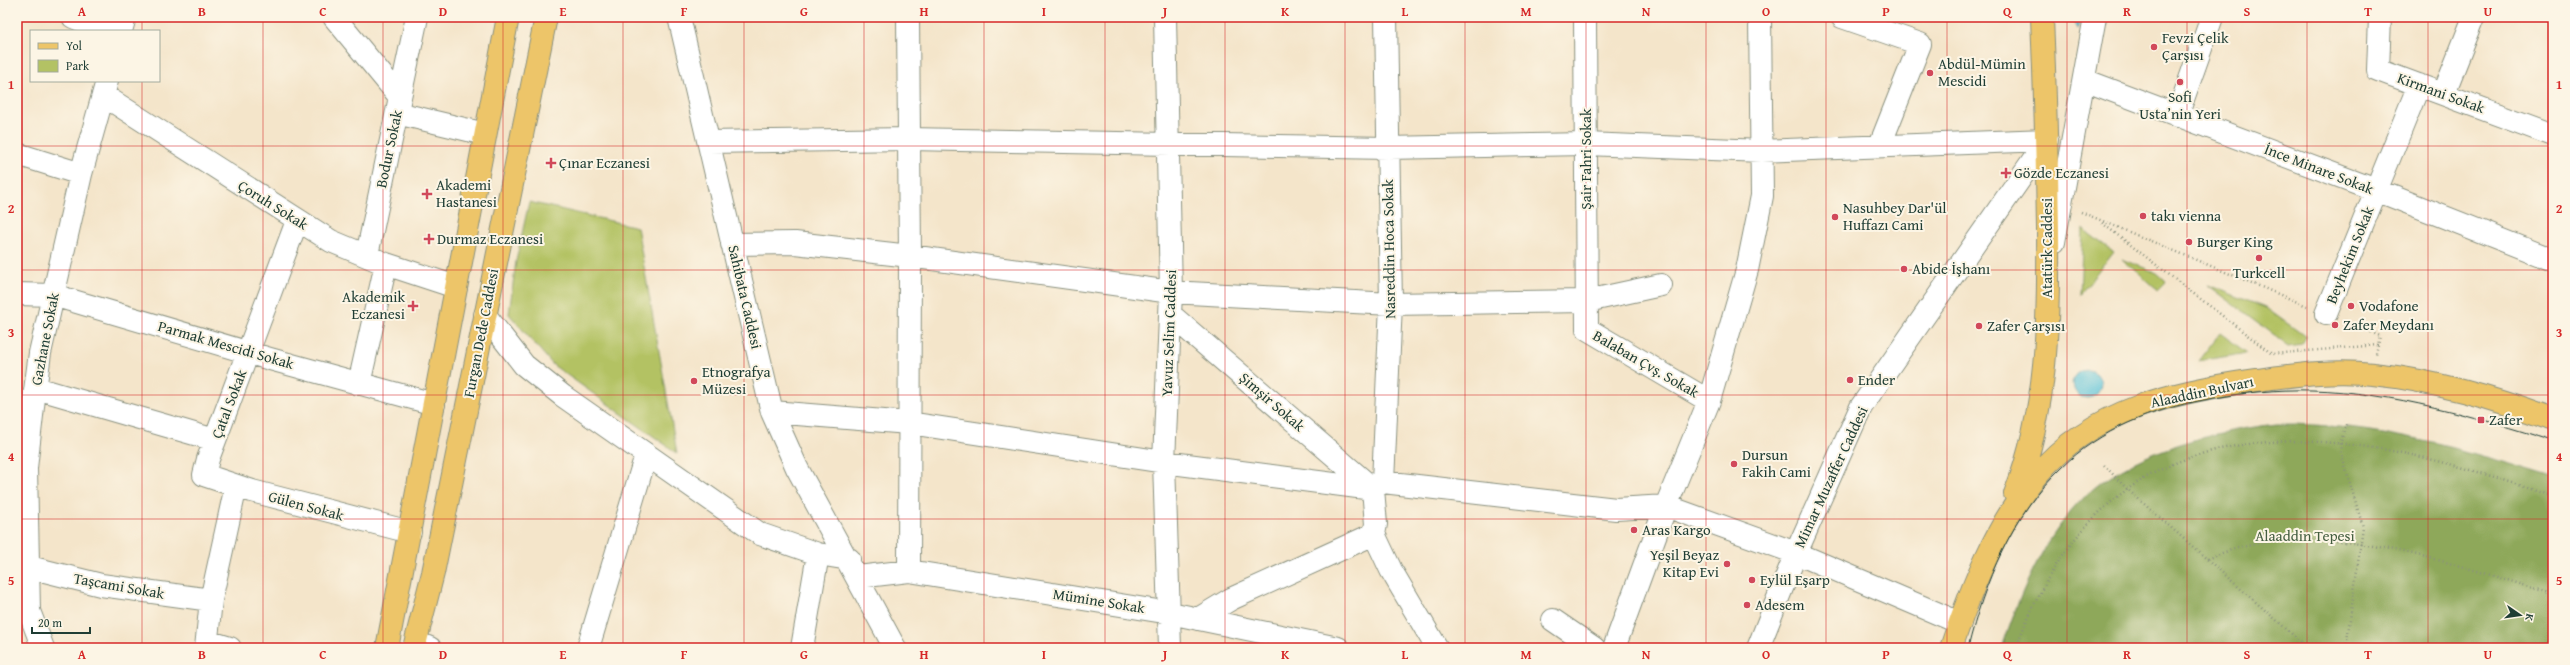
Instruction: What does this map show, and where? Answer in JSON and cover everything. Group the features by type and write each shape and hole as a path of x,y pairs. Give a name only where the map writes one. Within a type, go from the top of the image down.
{"main road":[{"path":"387,648 508,17"},
{"name":"Furgan Dede Caddesi","path":"420,646 433,573 546,17"},
{"name":"Atatürk Caddesi","path":"1995,543 2032,442 2041,398 2048,283 2047,140 2042,17"},
{"name":"Alaaddin Bulvarı","path":"1951,648 1974,583 2018,501 2037,475 2052,460 2101,423 2147,402 2180,393 2291,376 2326,372 2372,374 2446,389 2553,420"}],"street":[{"path":"73,17 105,30"},
{"path":"121,30 125,17"},
{"name":"Bodur Sokak","path":"334,17 398,105 366,255"},
{"path":"418,17 398,105 485,134"},
{"name":"Sahibata Caddesi","path":"679,17 772,412 797,468 854,568 895,648"},
{"path":"908,17 910,256 909,571"},
{"name":"Yavuz Selim Caddesi","path":"1165,17 1170,144 1171,315 1164,462 1170,648"},
{"name":"Nasreddin Hoca Sokak","path":"1374,534 1376,524 1391,304 1386,17"},
{"name":"Şair Fahri Sokak","path":"1585,17 1587,301"},
{"path":"1614,648 1666,506 1709,401 1747,270 1762,196 1760,17"},
{"path":"1842,17 1920,44 1880,145"},
{"path":"2048,283 2058,217 2095,17"},
{"path":"2177,116 2212,17"},
{"name":"Kirmani Sokak","path":"2380,17 2378,70 2444,93 2553,135"},
{"path":"2444,93 2474,17"},
{"name":"İnce Minare Sokak","path":"2084,80 2376,190 2553,260"},
{"name":"Beyhekim Sokak","path":"2326,314 2419,85"},
{"name":"Gazhane Sokak","path":"43,648 29,611 29,567 23,534 29,392 40,353 81,174 105,88"},
{"name":"Çoruh Sokak","path":"105,88 297,221 331,241 386,264 456,287"},
{"path":"709,142 909,139 1388,148 1586,144 1762,150 2047,140"},
{"name":"Mimar Muzaffer Caddesi","path":"1758,648 1796,553 1861,407 2047,140"},
{"path":"17,154 81,174"},
{"name":"Çatal Sokak","path":"204,475 215,440 297,221"},
{"path":"732,244 795,243 910,256 1171,292 1391,304 1587,301 1661,285"},
{"path":"359,384 386,264"},
{"name":"Parmak Mescidi Sokak","path":"17,294 53,295 359,384 434,404"},
{"name":"Balaban Çvş. Sokak","path":"1587,301 1587,329 1709,401"},
{"name":"Mümine Sokak","path":"485,315 524,365 563,396 760,534 854,568 909,571 1170,613 1338,648"},
{"name":"Şimşir Sokak","path":"1171,315 1378,485"},
{"path":"29,392 215,440"},
{"path":"772,412 909,423 1164,462 1378,485 1616,509 1666,506 1796,553 1960,623"},
{"path":"588,648 646,455"},
{"name":"Gülen Sokak","path":"204,475 236,486 410,532"},
{"path":"230,648 207,645 211,600 236,486"},
{"path":"1198,620 1231,599 1374,534 1391,570 1437,648"},
{"path":"802,648 818,554"},
{"name":"Taşcami Sokak","path":"29,567 101,585 211,600"},
{"path":"1553,620 1594,648"}],"path":[{"path":"2076,210 2380,336"},
{"path":"2098,220 2272,354 2378,345"},
{"path":"2346,648 2362,544 2363,527 2340,444 2347,422"},
{"path":"2016,648 2030,612 2066,552 2090,522 2126,488 2149,475 2182,460 2238,445 2288,441 2340,444 2421,458 2553,497"},
{"path":"2104,465 2126,488 2308,648"},
{"path":"2207,559 2241,545 2264,542 2301,541 2362,544 2436,559 2553,594"}],"green space":[{"path":"529,202 637,227 677,453 553,365 509,314 516,261"},
{"path":"2083,229 2113,252 2080,294"},
{"path":"2122,259 2157,273 2166,281 2157,290"},
{"path":"2208,285 2266,308 2306,337 2302,344 2289,346"},
{"path":"2220,333 2247,353 2198,361"},
{"name":"Alaaddin Tepesi","path":"2277,424 2348,428 2382,433 2451,448 2553,477 2553,648 2002,648 2009,626 2037,562 2062,523 2076,505 2093,489 2111,475 2133,463 2180,444 2230,431"}],"water":[{"path":"2071,17 2082,17 2077,29"},
{"path":"2087,370 2097,374 2101,384 2097,394 2087,398 2077,394 2073,384 2077,374"}],"tram line":[{"path":"1968,648 1982,599 2002,551 2028,506 2044,486 2077,454 2110,432 2147,415 2185,404 2244,393 2312,390 2373,395 2434,407 2553,441"}],"place":[{"name":"Fevzi Çelik Çarşısı","path":"2154,47"},
{"name":"Abdül-Mümin Mescidi","path":"1930,73"},
{"name":"Sofi Usta’nin Yeri","path":"2180,82"},
{"name":"Çınar Eczanesi","path":"551,163"},
{"name":"Gözde Eczanesi","path":"2006,173"},
{"name":"Akademi Hastanesi","path":"427,194"},
{"name":"takı vienna","path":"2143,216"},
{"name":"Nasuhbey Dar'ül Huffazı Cami","path":"1835,217"},
{"name":"Durmaz Eczanesi","path":"429,239"},
{"name":"Burger King","path":"2189,242"},
{"name":"Turkcell","path":"2259,258"},
{"name":"Abide İşhanı","path":"1904,269"},
{"name":"Akademik Eczanesi","path":"413,306"},
{"name":"Vodafone","path":"2351,306"},
{"name":"Zafer Meydanı","path":"2335,325"},
{"name":"Zafer Çarşısı","path":"1979,326"},
{"name":"Ender","path":"1850,380"},
{"name":"Etnografya Müzesi","path":"694,381"},
{"name":"Zafer","path":"2481,420"},
{"name":"Dursun Fakih Cami","path":"1734,464"},
{"name":"Aras Kargo","path":"1634,530"},
{"name":"Yeşil Beyaz Kitap Evi","path":"1727,564"},
{"name":"Eylül Eşarp","path":"1752,580"},
{"name":"Adesem","path":"1747,605"}]}
